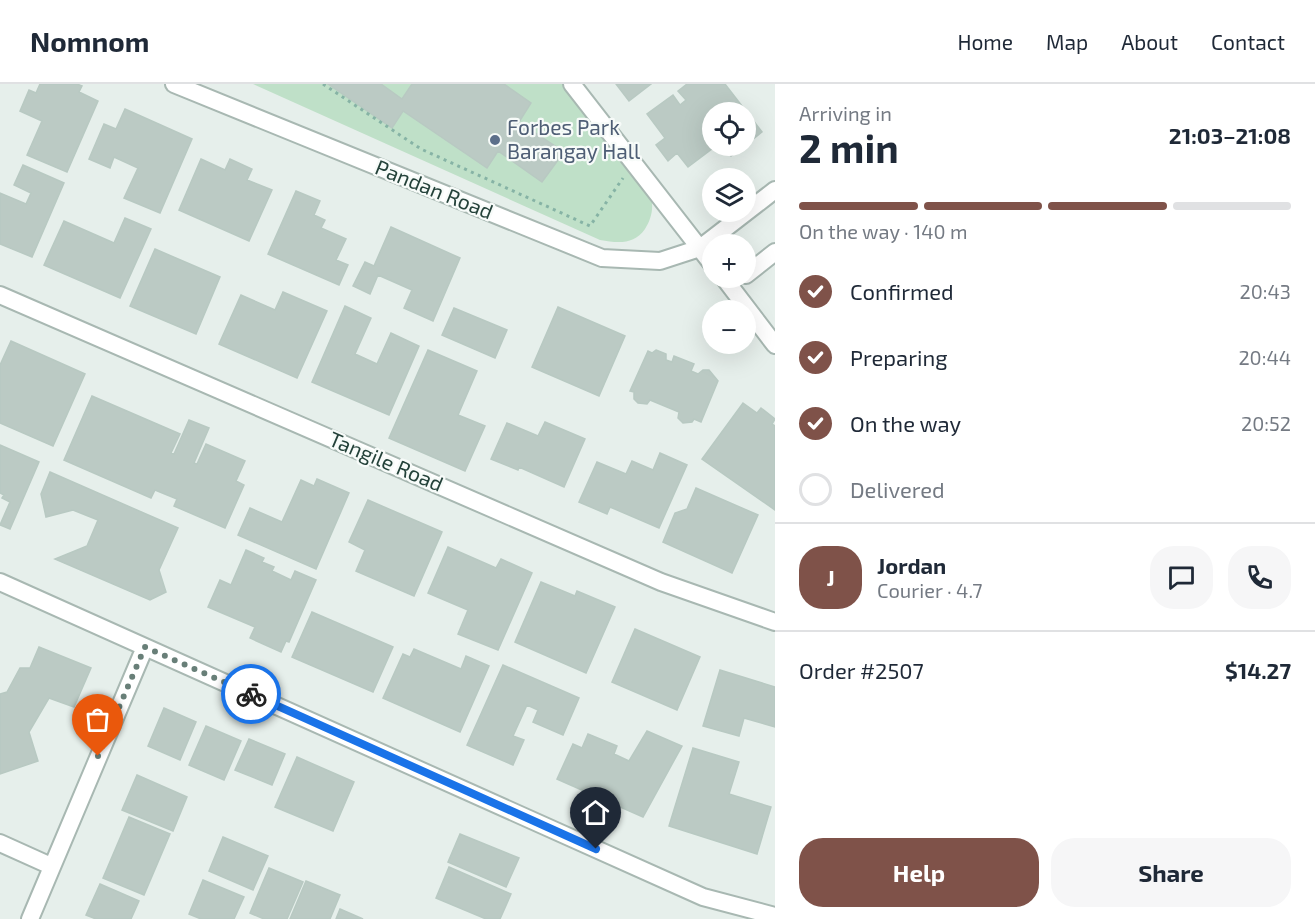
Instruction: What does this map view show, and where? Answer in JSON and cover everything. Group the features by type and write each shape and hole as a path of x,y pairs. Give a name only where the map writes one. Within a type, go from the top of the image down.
{"street":[{"name":"Pandan Road","path":"174,84 602,258 660,261 700,248 775,190"},
{"path":"572,84 702,251"},
{"path":"756,265 775,252"},
{"path":"741,288 775,345"},
{"name":"Tangile Road","path":"0,295 661,582 775,622"},
{"path":"0,582 703,897 775,916"},
{"path":"30,919 145,647"},
{"path":"0,843 51,866"}],"path":[{"path":"323,84 421,149 590,226 626,174"}],"green space":[{"path":"253,84 565,84 636,171 651,198 650,218 641,234 636,238 625,242 600,240"}],"building":[{"path":"40,84 77,84 82,86 79,92 98,101 67,172 27,155 42,121 20,111 29,90 36,93"},
{"name":"Forbes Park Barangay Hall","path":"328,84 381,84 402,99 412,84 504,84 531,103 519,122 564,152 542,182 498,151 487,168 403,111 392,128"},
{"path":"616,84 651,84 629,101"},
{"path":"687,84 725,84 739,102 702,102 702,156 688,167 677,153 668,161 656,145 665,138 647,114 673,95 680,105 686,100 678,91"},
{"path":"125,109 192,139 160,213 124,198 138,168 114,157 110,168 89,159 104,124 116,129"},
{"path":"756,124 762,132 756,137"},
{"path":"201,159 225,170 230,159 252,169 247,180 272,190 249,241 179,210"},
{"path":"23,165 64,183 32,257 0,244 0,193 26,204 31,193 14,185"},
{"path":"296,191 320,201 314,215 325,220 321,228 346,239 336,260 348,265 339,285 268,254"},
{"path":"125,218 151,229 120,298 44,265 64,221 114,243"},
{"path":"391,227 460,258 433,321 404,308 412,290 378,275 370,294 353,286 365,262 374,266"},
{"path":"155,249 220,277 196,334 130,306"},
{"path":"283,292 327,311 297,378 219,344 241,295 275,310"},
{"path":"345,306 371,318 355,354 377,364 391,333 419,346 389,415 312,382"},
{"path":"558,307 625,336 599,396 532,367"},
{"path":"454,308 507,330 495,358 442,335"},
{"path":"11,341 85,374 53,446 0,423 0,365"},
{"path":"428,350 477,371 458,415 485,426 465,471 389,438"},
{"path":"656,350 666,354 666,360 672,362 674,356 694,364 691,371 698,374 703,370 709,370 718,381 701,422 694,419 692,422 683,423 678,418 679,412 650,400 647,404 638,403 634,399 634,392 630,391 648,351 652,353"},
{"path":"92,396 180,434 171,453 174,454 189,420 209,428 194,463 197,464 206,444 245,461 236,481 244,485 225,528 174,506 177,499 155,490 151,498 64,460"},
{"path":"743,403 757,413 761,408 775,419 772,424 775,426 775,510 702,459"},
{"path":"545,422 585,439 564,487 519,467 518,470 491,459 507,423 538,436"},
{"path":"0,445 39,462 10,529 0,525 10,502 2,498 4,495 0,493"},
{"path":"660,453 687,465 659,528 610,507 607,514 579,502 597,462 626,474 632,461 653,470"},
{"path":"50,472 178,528 159,570 166,592 150,600 55,559 87,546 98,520 73,510 46,517 41,494"},
{"path":"317,479 349,493 316,569 238,535 250,508 282,522 301,480 314,486"},
{"path":"696,488 758,515 732,573 663,542 675,513 687,509"},
{"path":"368,500 442,532 414,596 356,571 365,550 349,542"},
{"path":"448,547 496,568 501,559 532,573 498,650 458,634 468,610 428,593"},
{"path":"246,550 264,558 262,562 274,567 272,571 291,580 295,571 316,580 289,642 286,641 281,652 250,638 255,627 208,607 220,580 231,585"},
{"path":"541,582 575,596 577,591 615,607 586,673 515,642"},
{"path":"312,612 393,647 373,692 292,657"},
{"path":"635,629 700,657 677,710 612,682"},
{"path":"39,647 91,668 74,707 49,698 29,732 38,761 0,774 0,694 7,692 20,668 30,668"},
{"path":"414,649 461,669 466,656 489,666 460,732 383,698 403,654 410,657"},
{"path":"503,665 579,698 563,735 533,722 538,710 527,705 513,736 524,740 513,765 467,745"},
{"path":"720,670 775,687 775,727 744,718 739,736 703,726"},
{"path":"164,708 196,722 180,760 148,746"},
{"path":"206,726 241,741 224,780 189,765"},
{"path":"647,731 682,746 643,817 557,779 573,744 582,748 588,734 617,746 614,754 629,761"},
{"path":"249,739 285,754 272,785 235,770"},
{"path":"693,748 739,762 729,794 771,807 757,854 669,826"},
{"path":"297,757 354,782 333,831 275,807"},
{"path":"137,775 187,797 173,831 122,810"},
{"path":"129,817 170,834 144,895 103,878"},
{"path":"460,834 519,858 506,887 448,862"},
{"path":"223,837 268,856 253,890 209,871"},
{"path":"449,867 511,894 500,919 486,919 436,898"},
{"path":"269,868 303,882 287,919 264,919 250,913"},
{"path":"203,880 244,897 234,919 201,919 189,914"},
{"path":"306,881 340,895 330,919 290,919"},
{"path":"100,884 139,901 131,919 96,919 86,915"},
{"path":"340,909 363,919 336,919"}],"way so far":[{"path":"98,756 145,647 251,694"}],"place":[{"name":"Forbes Park Barangay Hall","path":"495,140"}],"route":[{"path":"251,694 596,849"}]}
